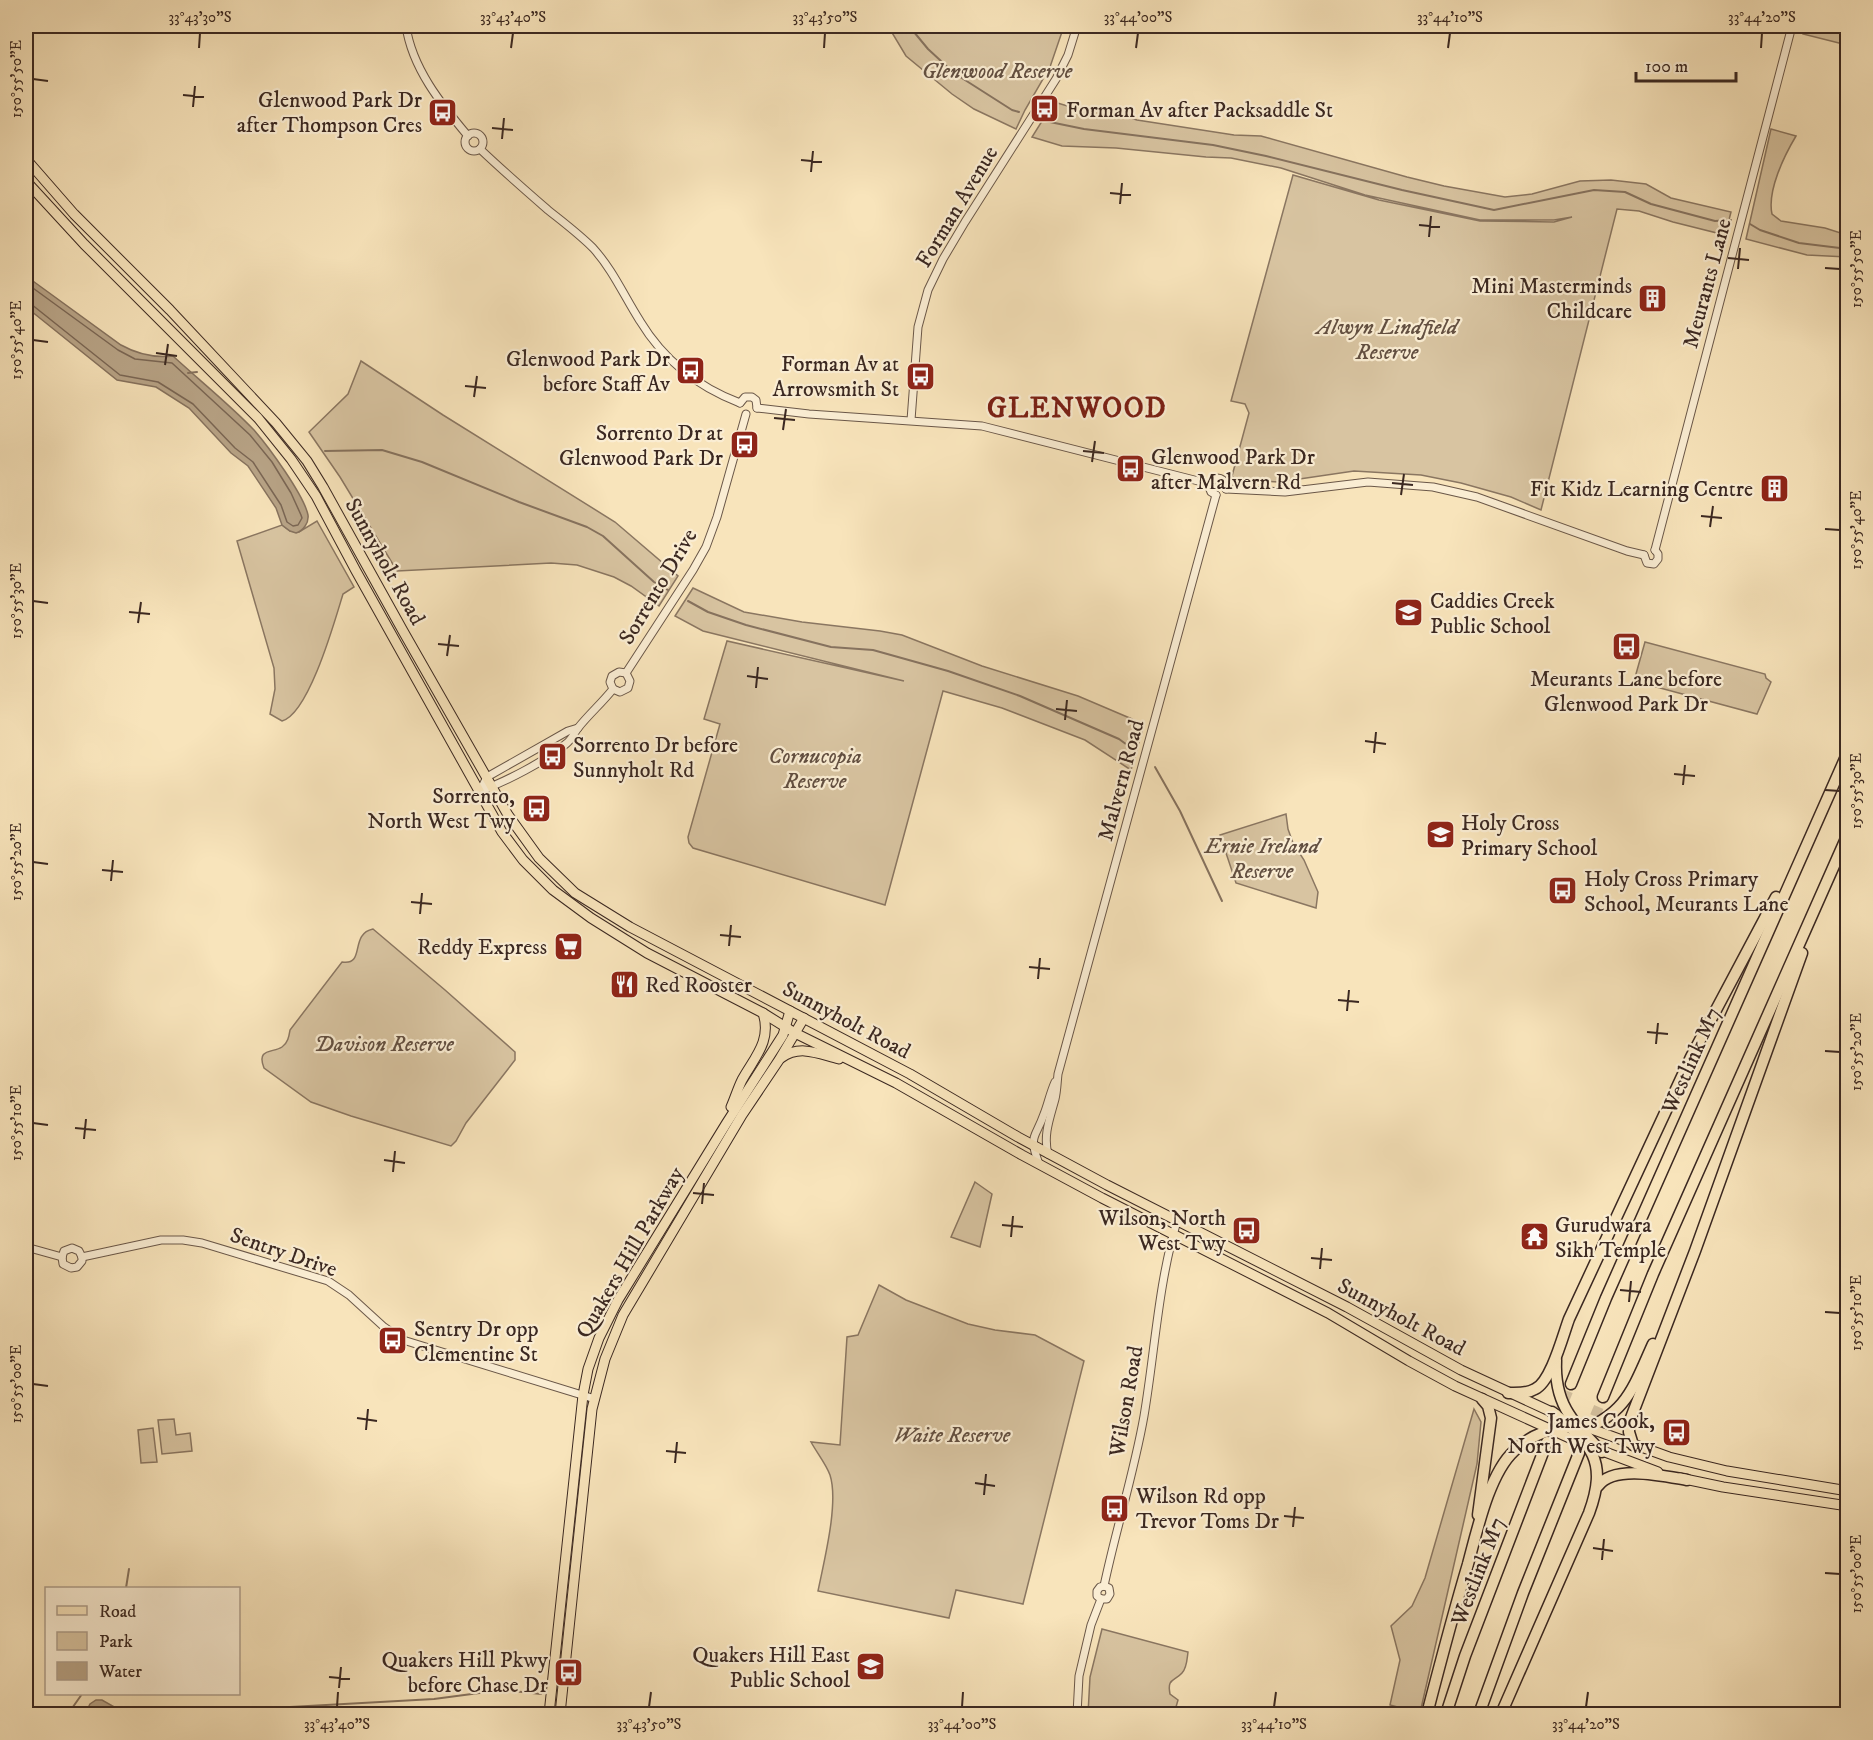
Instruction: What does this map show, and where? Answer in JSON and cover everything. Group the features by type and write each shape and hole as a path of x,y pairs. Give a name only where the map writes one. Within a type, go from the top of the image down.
{"highway":[{"name":"Westlink M7","path":"1571,1384 1606,1298 1848,752"},
{"path":"1508,1393 1525,1392 1543,1384 1556,1357 1569,1319 1691,1057 1817,820"},
{"path":"1603,1397 1653,1274 1848,834"},
{"path":"1633,1445 1629,1423 1695,1251 1805,945 1807,926"},
{"path":"1427,1714 1477,1533 1496,1477 1505,1460 1533,1437 1602,1422 1616,1411 1634,1386 1695,1251"},
{"path":"1556,1357 1557,1389 1560,1398 1578,1427 1602,1452"},
{"path":"1477,1533 1491,1418 1488,1406 1482,1400"},
{"path":"1501,1714 1570,1559 1598,1486 1594,1458 1584,1450 1578,1427 1552,1412"},
{"name":"Westlink M7","path":"1446,1714 1465,1656 1547,1442"},
{"path":"1479,1714 1522,1593 1584,1450"},
{"path":"1598,1486 1606,1478 1625,1474 1645,1474 1687,1480"}],"main road":[{"name":"Sunnyholt Road","path":"26,159 74,214 170,310 289,438 307,461 520,834 539,858 575,893 630,927 935,1088 1048,1154 1347,1307 1443,1361 1552,1412"},
{"name":"Sunnyholt Road","path":"26,181 84,244 249,409 281,445 316,496 502,832 517,853 553,890 591,918 647,953 763,1013 795,1033 937,1105 1039,1164 1318,1308 1430,1374 1553,1432 1584,1450 1602,1452 1687,1480 1848,1506"},
{"name":"Quakers Hill Parkway","path":"549,1714 583,1395 593,1354 608,1320 658,1234 768,1060 786,1027 790,1011"},
{"path":"726,1124 742,1079 761,1050 765,1031 763,1013"},
{"name":"Quakers Hill Parkway","path":"560,1714 595,1399 605,1359 623,1316 742,1115 804,1018"},
{"path":"779,1060 792,1051 807,1050 859,1064"},
{"path":"1578,1427 1669,1457 1727,1471 1848,1491"}],"street":[{"path":"406,26 410,48 417,63 442,103 468,136"},
{"name":"Forman Avenue","path":"911,420 918,327 927,290 965,222 1056,79 1068,55 1077,26"},
{"name":"Meurants Lane","path":"1654,550 1792,26"},
{"path":"474,133 481,137 483,142 480,149 473,152 468,149 465,144 468,136 474,133"},
{"path":"480,149 591,246 619,282 644,328 672,361 702,384 740,403"},
{"path":"745,397 752,397 756,400 757,408 753,413 746,414 740,409 740,403 745,397"},
{"path":"757,408 992,427 1210,484"},
{"name":"Sorrento Drive","path":"626,673 706,547 717,517 746,414"},
{"path":"1215,478 1221,478 1226,482 1226,489 1221,495 1216,495 1210,490 1210,484 1215,478"},
{"path":"1226,489 1286,492 1368,482 1433,487 1477,497 1644,555"},
{"name":"Malvern Road","path":"1033,1145 1034,1133 1044,1116 1058,1074 1216,495"},
{"path":"1654,550 1658,556 1657,561 1654,564 1647,563 1644,555 1654,550"},
{"path":"619,672 626,673 630,681 628,688 620,692 613,689 610,682 612,676 619,672"},
{"path":"480,791 492,787 557,750 572,738 578,728 613,689"},
{"path":"480,791 487,777 568,731 578,728"},
{"name":"Malvern Road","path":"1048,1154 1047,1130 1056,1096 1058,1074"},
{"path":"1033,1145 1039,1164"},
{"name":"Wilson Road","path":"1077,1714 1079,1676 1091,1625 1101,1599 1097,1596 1097,1591 1099,1587 1104,1586 1142,1428 1167,1254 1177,1221"},
{"name":"Sentry Drive","path":"82,1257 161,1240 193,1241 215,1246 328,1281 349,1295 384,1327 403,1340 595,1399"},
{"path":"26,1247 62,1257"},
{"path":"72,1248 79,1251 82,1257 77,1267 71,1268 63,1264 64,1251 72,1248"}],"green space":[{"name":"Glenwood Reserve","path":"888,26 1064,26 1050,67 1016,129 974,109 952,94 906,56"},
{"path":"1805,26 1847,26 1847,45 1803,34"},
{"name":"Alwyn Lindfield Reserve","path":"1054,102 1071,107 1115,113 1137,120 1234,135 1261,136 1407,177 1505,197 1532,194 1580,181 1611,180 1646,184 1671,198 1731,212 1725,235 1639,211 1617,209 1541,510 1511,497 1421,475 1354,471 1279,482 1237,480 1232,476 1249,413 1245,404 1231,401 1293,175 1379,200 1480,221 1554,222 1572,217 1554,220 1480,220 1365,195 1281,168 1231,158 1116,148 1062,146 1032,137"},
{"path":"1771,129 1796,136 1786,153 1774,184 1772,214 1781,221 1825,228 1847,235 1847,257 1807,255 1746,239"},
{"path":"361,361 615,522 678,576 659,606 614,577 577,565 551,563 397,571 340,477 309,432 348,394"},
{"path":"317,521 354,587 343,594 320,665 302,702 292,715 282,721 270,714 275,689 274,668 237,541 282,525 290,531 299,532"},
{"name":"Cornucopia Reserve","path":"693,588 744,612 902,635 982,666 1078,696 1132,719 1143,728 1131,770 1085,740 1002,708 943,691 885,905 693,848 688,837 720,724 704,719 727,641 904,681 703,631 675,616"},
{"path":"1645,642 1765,674 1771,682 1757,714 1634,681"},
{"name":"Ernie Ireland Reserve","path":"1286,814 1293,843 1304,860 1318,892 1316,908 1236,883 1220,835"},
{"name":"Davison Reserve","path":"373,929 515,1052 515,1060 451,1146 311,1102 264,1068 262,1057 264,1054 284,1045 290,1030 342,962 354,959 361,937"},
{"path":"975,1182 992,1194 980,1247 951,1237"},
{"name":"Waite Reserve","path":"879,1285 906,1300 968,1324 1035,1335 1084,1361 1023,1604 956,1590 949,1618 818,1591 830,1532 833,1501 830,1475 811,1442 840,1445 847,1337 858,1335"},
{"path":"1474,1409 1481,1422 1477,1464 1420,1713 1390,1705 1400,1660 1391,1626 1412,1606 1425,1578"},
{"path":"174,1419 176,1435 190,1433 192,1451 162,1454 158,1420"},
{"path":"153,1428 157,1462 141,1463 138,1430"},
{"path":"1102,1629 1188,1652 1184,1671 1169,1685 1170,1694 1178,1700 1174,1714 1088,1714 1090,1677"}],"water":[{"path":"26,276 121,345 146,355 173,356 224,401 254,430 293,484 308,515 308,521 303,529 296,533 282,525 276,508 248,466 231,453 189,408 156,387 117,380 26,307"},
{"path":"96,1700 102,1700 123,1712 133,1711 136,1714 85,1714 90,1704"}],"waterway":[{"path":"909,26 928,49 954,73 1012,110 1019,112"},
{"path":"1045,121 1084,129 1213,145 1494,210 1594,190 1625,192 1651,204 1715,221 1731,220"},
{"path":"1750,224 1760,230 1799,243 1848,249"},
{"path":"188,373 197,372"},
{"path":"325,451 382,450 422,462 587,527 603,536 654,582 668,590"},
{"path":"688,601 708,612 746,625 831,647 873,650 948,671 1020,696 1119,739 1134,750"},
{"path":"1155,767 1180,811 1222,901"},
{"path":"126,1587 129,1569"},
{"path":"206,1714 254,1709 434,1699 502,1690 541,1694"},
{"path":"68,1714 81,1695"}],"tunnel":[{"path":"1547,1442 1571,1384"},
{"path":"1589,1430 1603,1397"}],"place":[{"name":"Forman Av after Packsaddle St","path":"1045,109"},
{"name":"Glenwood Park Dr after Thompson Cres","path":"443,112"},
{"name":"Mini Masterminds Childcare","path":"1653,298"},
{"name":"Glenwood Park Dr before Staff Av","path":"691,371"},
{"name":"Forman Av at Arrowsmith St","path":"920,376"},
{"name":"Sorrento Dr at Glenwood Park Dr","path":"744,445"},
{"name":"Glenwood Park Dr after Malvern Rd","path":"1130,469"},
{"name":"Fit Kidz Learning Centre","path":"1774,488"},
{"name":"Caddies Creek Public School","path":"1409,613"},
{"name":"Meurants Lane before Glenwood Park Dr","path":"1626,646"},
{"name":"Sorrento Dr before Sunnyholt Rd","path":"552,757"},
{"name":"Sorrento, North West Twy","path":"536,808"},
{"name":"Holy Cross Primary School","path":"1440,835"},
{"name":"Holy Cross Primary School, Meurants Lane","path":"1563,891"},
{"name":"Reddy Express","path":"568,946"},
{"name":"Red Rooster","path":"624,984"},
{"name":"Wilson, North West Twy","path":"1247,1230"},
{"name":"Gurudwara Sikh Temple","path":"1534,1237"},
{"name":"Sentry Dr opp Clementine St","path":"393,1341"},
{"name":"James Cook, North West Twy","path":"1676,1433"},
{"name":"Wilson Rd opp Trevor Toms Dr","path":"1115,1508"},
{"name":"Quakers Hill East Public School","path":"871,1667"},
{"name":"Quakers Hill Pkwy before Chase Dr","path":"569,1672"}],"district":[{"name":"GLENWOOD","path":"1077,407"}]}
